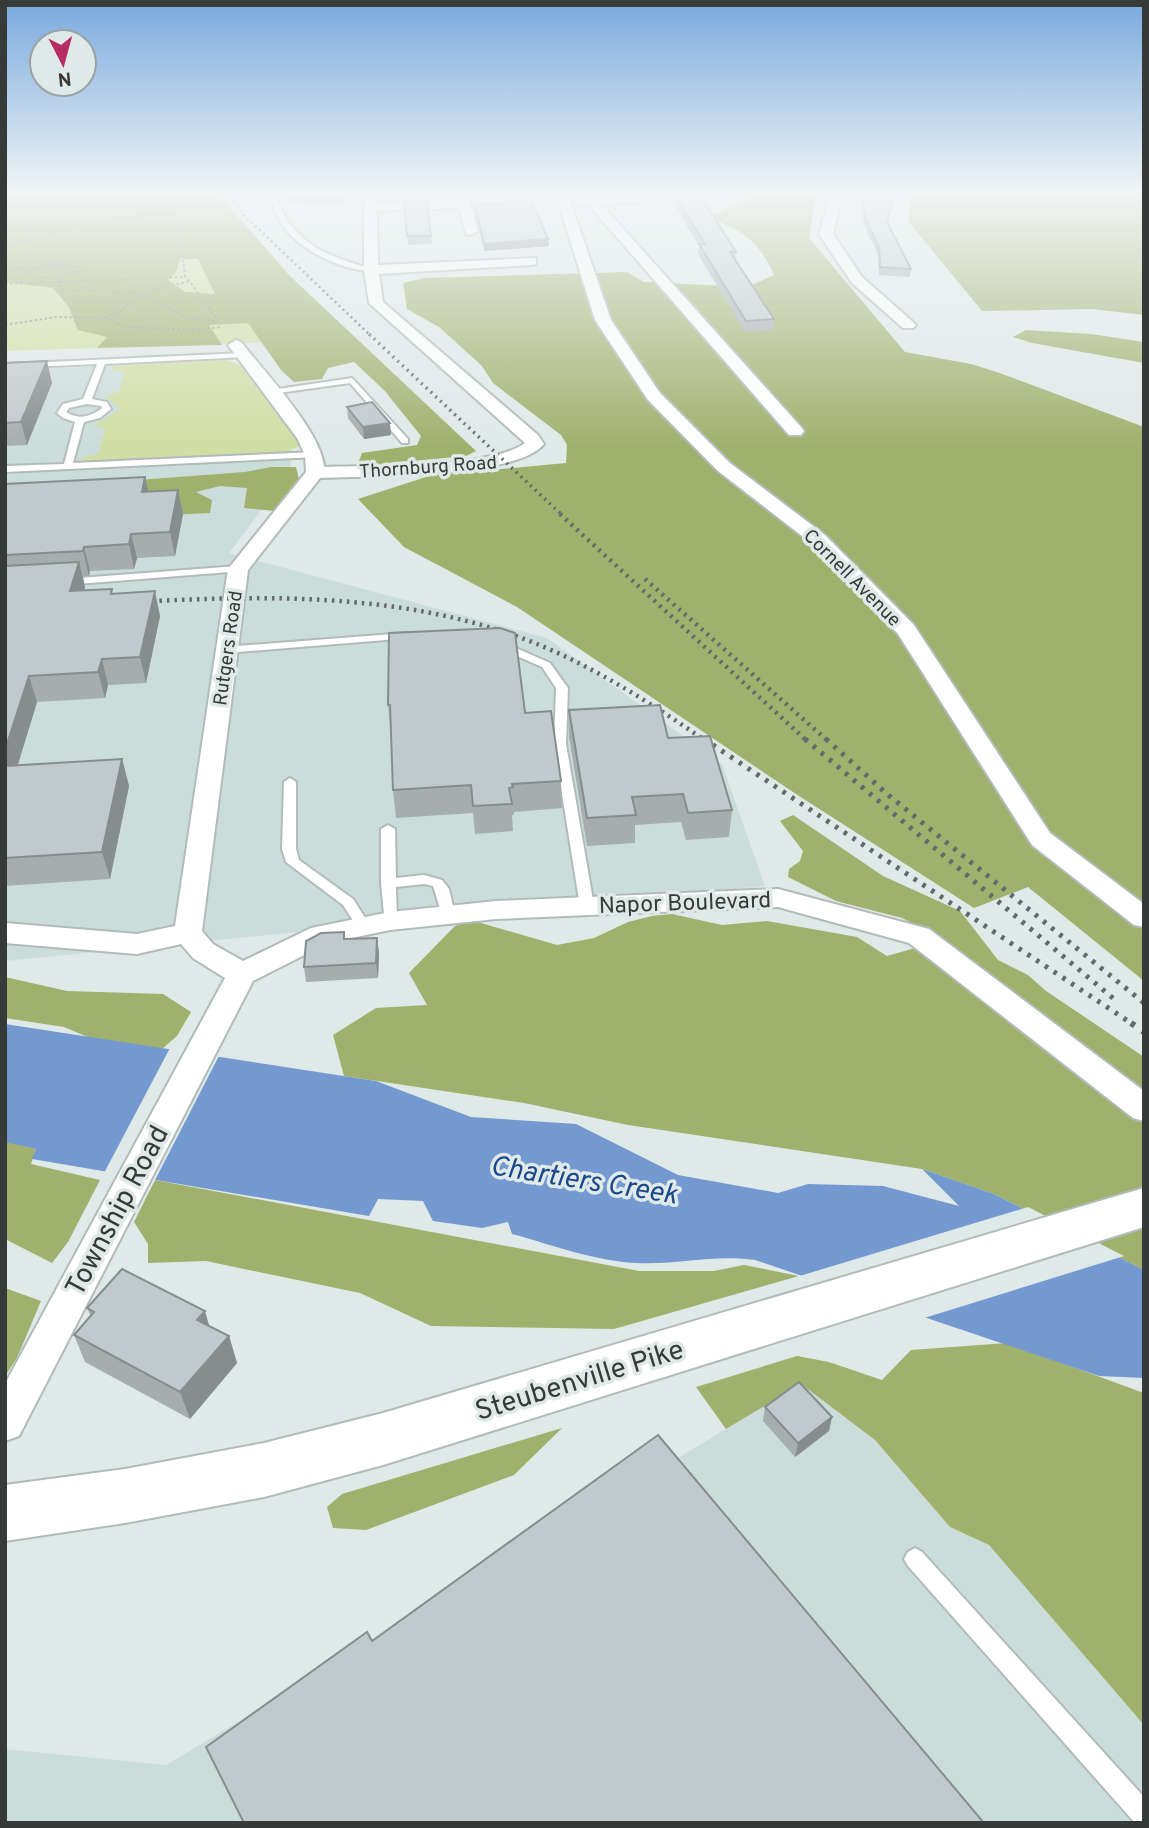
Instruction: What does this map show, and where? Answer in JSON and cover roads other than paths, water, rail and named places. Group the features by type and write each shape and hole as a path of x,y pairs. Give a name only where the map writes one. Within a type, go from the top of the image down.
{"main road":[{"name":"Steubenville Pike","path":"5,1513 125,1496 264,1470 383,1439 1144,1207"}],"street":[{"name":"Thornburg Road","path":"315,464 486,463 525,455 535,444 376,303 372,277"},
{"name":"Cornell Avenue","path":"589,277 603,320 654,396 724,467 818,539 906,630 1041,839 1144,918"},
{"path":"659,277 795,431"},
{"path":"854,277 908,325"},
{"path":"234,342 304,437 315,464"},
{"name":"Rutgers Road","path":"188,933 238,569 315,464"},
{"name":"Napor Boulevard","path":"235,986 321,935 377,924 448,915 778,898 919,936 1144,1109"},
{"path":"5,933 137,944 188,933 235,986"},
{"name":"Township Road","path":"5,1423 235,986"}],"lane":[{"path":"5,366 102,362 234,342"},
{"path":"87,401 102,362"},
{"path":"271,392 352,380 405,441"},
{"path":"87,401 104,404 107,409 101,415 80,419 66,418 61,412 66,406 87,401"},
{"path":"68,466 80,419"},
{"path":"5,469 315,464"},
{"path":"48,583 140,579 238,569"},
{"path":"225,650 418,636"},
{"path":"485,646 512,650 546,665 562,688 560,744 587,906"},
{"path":"290,782 289,849 293,862 377,924 388,883 388,828"},
{"path":"388,883 432,880 440,883 445,889 448,915"},
{"path":"915,1559 1144,1815"}],"water":[{"name":"Chartiers Creek","path":"5,1024 376,1081 471,1117 576,1124 678,1175 778,1193 808,1184 883,1186 959,1206 922,1169 994,1194 1144,1270 1144,1378 1099,1376 755,1260 726,1258 652,1263 621,1262 589,1256 512,1234 508,1222 482,1228 433,1221 423,1201 378,1199 369,1216 32,1159 36,1149 5,1142"}],"railway":[{"path":"309,277 371,336"},
{"path":"369,334 562,515"},
{"path":"560,514 807,741"},
{"path":"645,579 828,741"},
{"path":"137,602 233,598 329,600 376,604 470,622 516,636 590,669 706,741"},
{"path":"704,739 1131,1023"},
{"path":"805,739 1114,999"},
{"path":"826,739 887,794 1144,1003"},
{"path":"1131,1023 1144,1032"}]}
